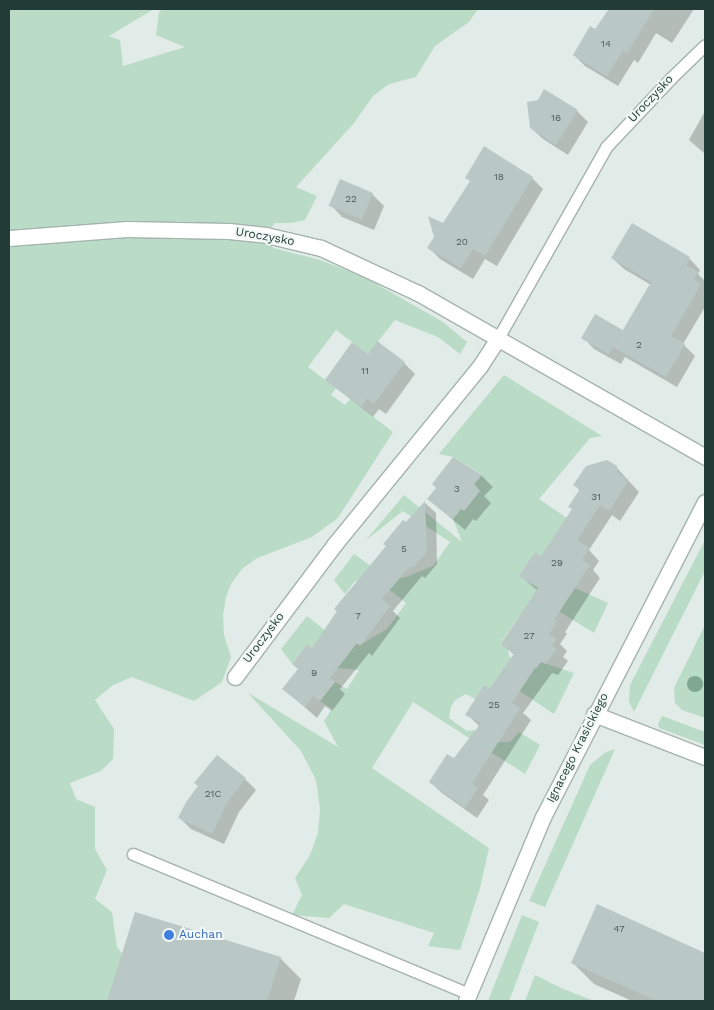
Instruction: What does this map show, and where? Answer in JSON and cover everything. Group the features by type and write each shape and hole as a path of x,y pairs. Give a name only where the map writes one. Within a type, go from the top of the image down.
{"street":[{"name":"Uroczysko","path":"9,238 127,229 229,231 280,238 320,248 418,293 497,340 705,457"},
{"name":"Uroczysko","path":"235,677 334,545 480,366 497,340"},
{"name":"Ignacego Krasickiego","path":"467,997 544,817 594,714 705,502"},
{"path":"594,714 705,757"}],"lane":[{"name":"Uroczysko","path":"497,340 606,147 705,45"},
{"path":"133,854 467,997"}],"green space":[{"path":"9,9 154,9 109,36 120,40 123,66 185,47 156,35 159,12 162,9 478,9 469,22 435,46 416,77 389,84 373,96 354,123 296,187 317,196 305,220 291,223 275,223 266,235 273,248 320,260 364,277 443,322 467,342 460,354 438,337 395,320 368,354 336,330 308,367 336,388 331,395 345,405 350,399 393,432 338,518 312,537 257,558 242,569 231,584 226,597 223,615 224,635 231,657 222,682 194,701 132,677 113,685 95,700 114,729 113,759 101,771 70,783 76,799 95,807 95,849 107,870 95,899 112,912 117,947 136,971 222,975 228,1001 9,1001"},
{"path":"504,375 602,436 590,438 539,499 580,527 541,556 535,553 519,576 569,597 575,588 608,603 594,633 539,599 520,615 501,643 508,649 509,656 520,663 524,661 536,669 541,662 574,673 554,714 498,677 490,688 484,685 475,699 466,694 455,700 451,707 449,718 467,731 474,730 495,742 510,742 519,732 540,745 525,774 413,702 372,768 489,848 480,888 460,950 428,946 434,933 344,904 329,918 292,915 302,895 295,878 310,855 318,833 320,809 316,780 301,751 248,693 338,747 324,721 332,709 320,701 335,682 347,689 359,670 337,668 307,644 292,664 281,649 307,616 331,635 360,645 387,629 406,603 390,590 355,581 345,594 334,580 354,554 378,571 403,578 433,566 450,542 403,511 366,540 404,495 462,542 453,519 461,509 464,510 480,491 474,484 480,477 480,473 453,457 439,454"},
{"path":"705,540 705,571 634,712 629,701 630,685"},
{"path":"705,625 705,718 682,710 675,703 674,688"},
{"path":"662,716 705,732 705,745 659,728 658,724"},
{"path":"615,749 545,907 529,901 590,765 606,752"},
{"path":"522,915 539,922 509,1001 488,1001"},
{"path":"535,975 561,988 594,1001 525,1001"}],"building":[{"path":"609,9 654,9 627,53 623,50 607,77 573,55 590,26 595,29"},
{"path":"544,89 578,110 556,145 530,128 527,102 538,100"},
{"path":"484,146 533,177 485,256 473,249 461,268 427,248 434,237 428,216 443,223 470,181 465,178"},
{"path":"340,179 373,193 362,220 329,206"},
{"path":"632,223 690,257 686,265 698,272 694,279 701,284 671,336 685,344 666,377 613,347 651,282 611,258"},
{"path":"595,314 623,330 609,354 581,338"},
{"path":"377,341 405,362 374,404 367,399 361,407 325,380 352,342 368,354"},
{"path":"453,457 482,475 474,484 480,491 464,511 461,509 453,519 427,499 436,488 432,484"},
{"path":"607,460 617,466 617,472 629,480 609,511 600,505 577,540 589,548 582,560 590,565 554,620 557,622 549,634 557,639 552,645 557,649 546,664 541,662 535,668 512,703 520,708 472,784 478,788 465,808 429,782 447,754 454,758 481,723 465,715 484,685 490,688 514,654 501,644 538,588 519,576 535,552 541,556 572,509 568,507 580,489 573,485 586,466"},
{"path":"425,501 427,552 413,568 410,566 382,599 390,606 360,646 357,643 330,678 335,682 320,701 313,696 305,707 282,689 298,669 292,664 307,644 312,648 337,611 334,609 386,546 383,544 403,520 406,522"},
{"path":"217,755 246,778 228,801 212,834 178,818 186,802 198,786 194,783"},
{"path":"597,904 705,953 705,1001 657,1001 571,963"},
{"name":"Auchan","path":"135,912 281,957 267,1001 107,1001"}],"place":[{"name":"Auchan","path":"169,935"}]}
